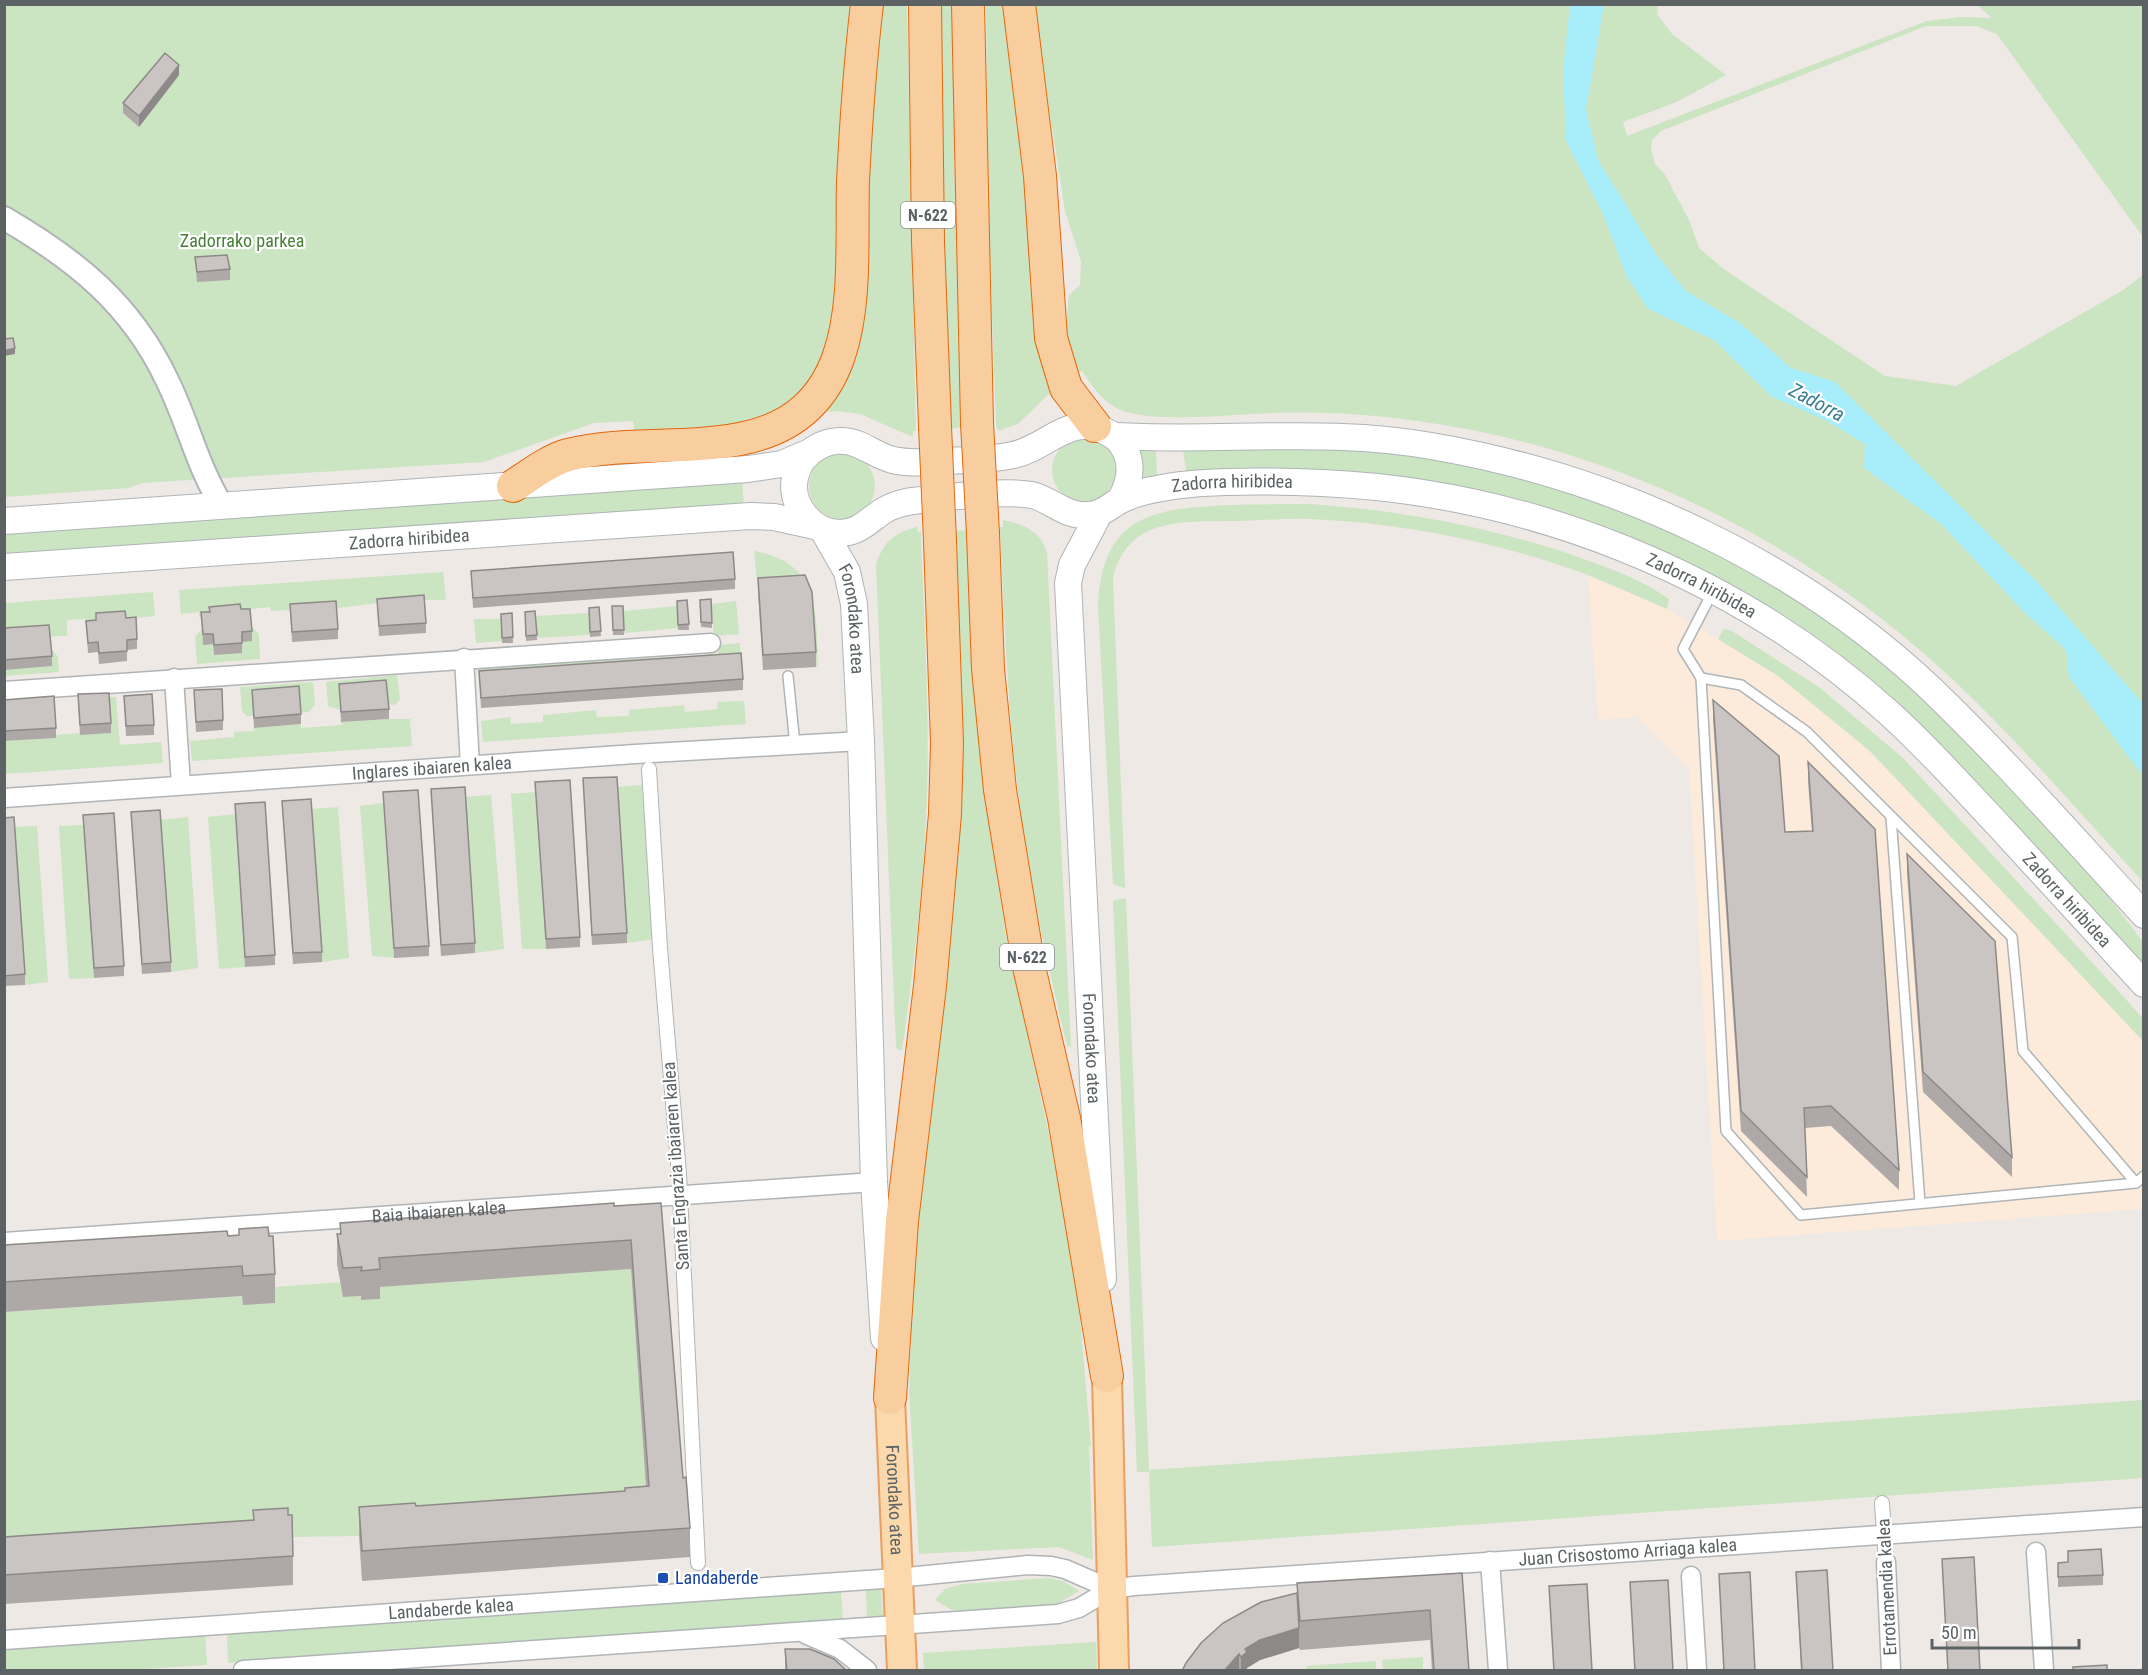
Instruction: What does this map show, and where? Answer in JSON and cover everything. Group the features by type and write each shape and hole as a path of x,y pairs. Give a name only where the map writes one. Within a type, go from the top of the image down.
{"highway":[{"path":"513,486 566,456 609,448 739,439 765,432 801,411 818,394 840,359 852,306 855,124 867,4"},
{"name":"N-622","path":"890,1398 902,1221 919,1057 930,986 945,814 947,731 928,242 926,4"},
{"name":"N-622","path":"968,4 977,423 988,669 1001,802 1029,967 1066,1130 1107,1376"},
{"path":"1019,4 1040,176 1051,338 1066,388 1105,431"}],"main road":[{"path":"4,521 773,466 831,441 845,441 900,462 1010,456 1044,444 1071,426 1175,439 1310,435 1436,446 1557,477 1675,520 1758,562 1814,596 1878,644 1929,687 1985,743 2144,915"},
{"path":"1099,514 1121,499 1127,489 1130,465 1124,447 1105,431"},
{"name":"Forondako atea","path":"810,452 800,465 795,478 794,491 803,512 819,528 848,572 854,604 861,741 874,1182 879,1283 890,1398 902,1671"},
{"name":"Zadorra hiribidea","path":"1121,499 1179,486 1251,482 1324,483 1407,491 1500,508 1598,538 1713,591 1773,624 1839,672 1889,713 1946,768 2144,984"},
{"name":"Zadorra hiribidea","path":"4,567 750,516 774,517 840,533 856,530 885,509 917,500 1001,495 1032,495 1074,515 1099,514"},
{"name":"Forondako atea","path":"1099,514 1072,565 1068,600 1092,1030 1107,1376 1114,1671"}],"street":[{"path":"4,218 67,258 97,282 125,312 168,380 200,466 222,506"},
{"path":"4,691 711,643"},
{"path":"464,658 470,765"},
{"path":"174,678 181,785"},
{"name":"Inglares ibaiaren kalea","path":"4,798 470,765 861,741"},
{"name":"Santa Engrazia ibaiaren kalea","path":"649,769 680,1196 698,1563"},
{"name":"Baia ibaiaren kalea","path":"4,1242 874,1182"},
{"name":"Errotamendia kalea","path":"1882,1503 1891,1671"},
{"name":"Juan Crisostomo Arriaga kalea","path":"1111,1589 2144,1517"},
{"path":"2036,1552 2044,1671"},
{"path":"1490,1561 1498,1671"},
{"name":"Forondako atea","path":"897,1578 1028,1565 1051,1566 1065,1569 1111,1589"},
{"path":"1691,1576 1697,1671"},
{"name":"Landaberde kalea","path":"4,1640 897,1578"},
{"path":"243,1671 1066,1613 1111,1589"},
{"path":"798,1632 840,1649 867,1671"}],"lane":[{"path":"1713,591 1683,649 1701,678 1725,1131 1801,1215 2136,1183 2144,1176"},
{"path":"788,676 795,745"},
{"path":"1701,678 1741,685 1807,732 2012,938 2023,1052 2136,1183"},
{"path":"1891,817 1920,1203"}],"shaded area":[{"path":"1588,576 1667,609 1695,625 1778,676 1829,714 1916,797 2143,1041 2143,1209 1717,1241 1689,769 1637,717 1598,720"}],"green space":[{"name":"Zadorrako parkea","path":"4,5 850,5 846,37 835,232 838,278 831,354 794,404 757,424 636,439 633,421 594,423 484,462 142,483 128,488 5,497"},
{"path":"875,5 907,5 916,431 913,431 913,437 860,414 838,411 818,413 850,367 861,337 864,313 862,183"},
{"path":"941,5 953,5 954,159 963,427 950,429 942,163"},
{"path":"986,5 1012,5 1053,390 1018,424 998,431 989,231"},
{"path":"1033,5 1658,5 1657,14 1672,34 1726,75 1677,102 1623,122 1627,136 1927,21 1961,17 1992,18 1977,5 2143,5 2143,237 1997,34 1976,26 1926,26 1661,131 1652,140 1651,148 1655,164 1664,173 1689,220 1699,248 1725,270 1885,376 1956,386 2123,290 2143,275 2143,882 2017,744 1938,666 1886,622 1832,582 1775,546 1716,514 1655,486 1592,462 1527,443 1461,428 1392,418 1322,413 1154,417 1121,410 1108,403 1098,394 1082,371 1073,375 1064,344 1069,295 1080,285 1081,261 1065,211"},
{"path":"1078,438 1090,438 1107,447 1114,458 1116,470 1114,482 1107,493 1090,502 1078,502 1066,497 1057,488 1052,476 1052,464 1057,452 1066,443"},
{"path":"1263,444 1411,452 1577,492 1647,519 1782,587 1897,670 2082,862 2143,942 2143,969 1888,701 1554,514 1187,477 1183,449"},
{"path":"1140,448 1156,449 1157,479 1144,482"},
{"path":"842,453 855,456 865,463 872,473 875,486 872,499 865,509 855,516 842,519 829,516 819,509 812,499 809,486 812,473 819,463 829,456"},
{"path":"742,478 744,507 5,558 5,528"},
{"path":"1312,504 1380,511 1447,522 1546,546 1637,580 1669,599 1667,609 1598,579 1543,560 1478,542 1412,529 1345,521 1294,519 1199,521 1162,526 1145,533 1132,543 1121,558 1113,578 1125,888 1113,884 1098,606 1101,579 1107,558 1117,541 1129,528 1164,512 1211,506"},
{"path":"1003,520 1036,534 1047,553 1071,1047 1067,1046 1045,948 1021,815 1006,654 1000,527 1003,527"},
{"path":"917,527 918,532 921,532 928,747 927,783 920,906 902,1051 896,1048 876,565 882,550 891,539"},
{"path":"970,530 993,850 1006,937 1068,1234 1080,1318 1091,1446 1089,1447 1093,1560 1059,1547 919,1554 909,1392 912,1303 953,531"},
{"path":"754,551 776,557 792,567 804,579 811,593 815,610 818,667 816,667 812,607 758,593"},
{"path":"443,572 446,600 425,600 377,609 377,603 290,614 289,610 271,611 270,607 240,610 240,614 199,617 199,612 181,614 179,590"},
{"path":"153,592 155,616 136,618 136,627 86,631 85,619 67,620 67,636 5,638 5,603"},
{"path":"736,601 739,634 714,636 711,604"},
{"path":"677,606 678,628 624,633 623,611"},
{"path":"589,613 590,635 537,638 535,616"},
{"path":"474,619 501,619 502,641 476,643"},
{"path":"251,626 259,634 260,659 197,664 195,637 202,629 203,644 213,644 214,655 242,642"},
{"path":"1724,629 1732,631 1820,688 1903,758 2143,1019 2143,1041 1870,751 1778,676 1718,639"},
{"path":"740,643 741,663 479,681 478,668 718,654 718,645"},
{"path":"51,648 58,657 59,672 5,676 5,670"},
{"path":"397,675 400,699 395,705 339,695 340,710 328,706 326,682"},
{"path":"313,682 315,705 309,712 247,716 242,711 240,687"},
{"path":"116,697 120,745 161,742 163,763 5,774 5,741 56,738 56,735 80,733 80,735 110,733 78,698"},
{"path":"744,701 746,724 483,742 481,721 510,717 511,724 543,722 543,715 596,710 597,717 629,716 629,710 684,705 685,712 718,709 717,702"},
{"path":"410,719 412,746 192,761 190,741 234,737 234,732 254,731 254,728 301,724 301,728 342,725 341,722"},
{"path":"642,785 654,939 627,943 617,787"},
{"path":"535,792 546,949 522,949 511,794"},
{"path":"491,795 504,949 475,953 465,797"},
{"path":"383,803 394,958 372,956 360,806"},
{"path":"338,807 349,958 322,962 311,809"},
{"path":"235,814 245,967 219,969 208,817"},
{"path":"188,817 198,968 171,972 160,820"},
{"path":"83,825 94,978 69,979 59,826"},
{"path":"37,826 48,982 25,985 14,827"},
{"path":"1126,898 1149,1470 2143,1400 2143,1478 1152,1547 1149,1472 1137,1472 1113,901"},
{"path":"631,1269 649,1515 359,1536 288,1537 5,1566 5,1312 242,1296 243,1305 274,1287 342,1282 343,1297 362,1296 362,1300 380,1299 379,1287"},
{"path":"1049,1578 1063,1581 1079,1591 1054,1606 967,1612 952,1610 935,1600 945,1589 962,1584"},
{"path":"881,1588 883,1619 867,1620 866,1589"},
{"path":"841,1591 843,1621 228,1663 227,1634"},
{"path":"205,1635 207,1665 130,1670 5,1670 5,1648"},
{"path":"1096,1642 1097,1670 924,1670 923,1653"},
{"path":"1423,1657 1423,1670 1383,1670 1382,1660"},
{"path":"1376,1661 1376,1670 1307,1670 1306,1666"}],"water":[{"name":"Zadorra","path":"1570,5 1604,5 1586,109 1598,160 1656,254 1686,291 1740,323 1791,368 1835,382 2038,583 2143,704 2143,776 2069,677 2066,650 2024,612 1941,524 1864,468 1865,444 1825,420 1772,397 1714,340 1648,309 1626,275 1603,214 1566,141 1563,71"}],"building":[{"path":"165,53 179,65 139,116 123,103"},
{"path":"227,255 230,269 197,272 195,257"},
{"path":"13,338 15,348 4,351 4,339"},
{"path":"733,552 735,579 473,598 471,571"},
{"path":"805,575 812,592 816,652 763,655 758,578"},
{"path":"424,595 426,623 379,626 377,599"},
{"path":"711,599 712,623 701,622 700,600"},
{"path":"687,600 689,624 678,625 677,601"},
{"path":"336,601 338,629 292,632 290,604"},
{"path":"240,604 241,609 250,609 252,631 242,632 242,643 214,645 213,634 203,634 201,612 210,612 209,607"},
{"path":"612,606 623,606 624,630 613,630"},
{"path":"599,607 601,631 590,632 589,608"},
{"path":"125,611 126,618 136,617 137,639 127,640 127,651 99,653 98,642 88,643 86,621 96,620 96,613"},
{"path":"535,611 537,635 526,636 525,612"},
{"path":"512,613 513,637 502,638 501,614"},
{"path":"49,625 52,656 4,660 4,628"},
{"path":"741,653 743,679 481,698 479,671"},
{"path":"386,680 389,709 341,712 339,684"},
{"path":"299,686 301,714 254,718 252,690"},
{"path":"222,689 223,720 196,722 194,690"},
{"path":"109,693 111,723 80,725 78,694"},
{"path":"152,694 154,725 126,726 124,696"},
{"path":"54,696 56,728 4,731 4,700"},
{"path":"1713,700 1779,756 1785,832 1813,831 1808,762 1875,829 1899,1170 1831,1106 1804,1108 1807,1177 1741,1111"},
{"path":"617,777 627,933 592,935 583,778"},
{"path":"570,780 580,937 546,939 535,782"},
{"path":"465,787 475,943 441,945 431,789"},
{"path":"418,790 429,946 394,948 383,792"},
{"path":"311,799 322,952 293,953 282,801"},
{"path":"265,802 275,955 245,957 235,804"},
{"path":"160,810 171,962 142,964 131,812"},
{"path":"114,813 124,966 94,968 83,815"},
{"path":"14,817 25,974 4,976 4,818"},
{"path":"1907,854 1995,941 2012,1157 1923,1072"},
{"path":"614,1203 614,1206 661,1203 683,1478 686,1477 690,1528 362,1551 359,1507 415,1503 416,1506 625,1491 625,1488 649,1486 631,1240 379,1258 380,1269 361,1271 362,1267 343,1268 337,1234 341,1234 340,1223"},
{"path":"268,1227 269,1236 273,1236 275,1274 243,1276 242,1266 4,1282 4,1245 227,1231 228,1236 239,1235 239,1229"},
{"path":"288,1508 288,1515 292,1515 293,1556 4,1575 4,1537 254,1520 253,1510"},
{"path":"2101,1549 2103,1575 2058,1577 2058,1563 2068,1562 2068,1551"},
{"path":"1974,1557 1980,1671 1948,1671 1942,1559"},
{"path":"1827,1570 1833,1671 1802,1671 1796,1572"},
{"path":"1750,1572 1755,1671 1724,1671 1719,1574"},
{"path":"1462,1573 1469,1671 1434,1671 1430,1610 1300,1621 1297,1583"},
{"path":"1668,1580 1673,1671 1635,1671 1630,1582"},
{"path":"1587,1584 1592,1671 1554,1671 1549,1586"},
{"path":"1297,1593 1299,1628 1260,1640 1245,1649 1247,1652 1241,1657 1239,1654 1224,1671 1182,1671 1201,1643 1223,1623 1261,1602"},
{"path":"785,1649 810,1649 834,1659 847,1671 787,1671"},
{"path":"2107,1665 2107,1671 2073,1671 2073,1667"}],"place":[{"name":"Landaberde","path":"663,1578"}]}
